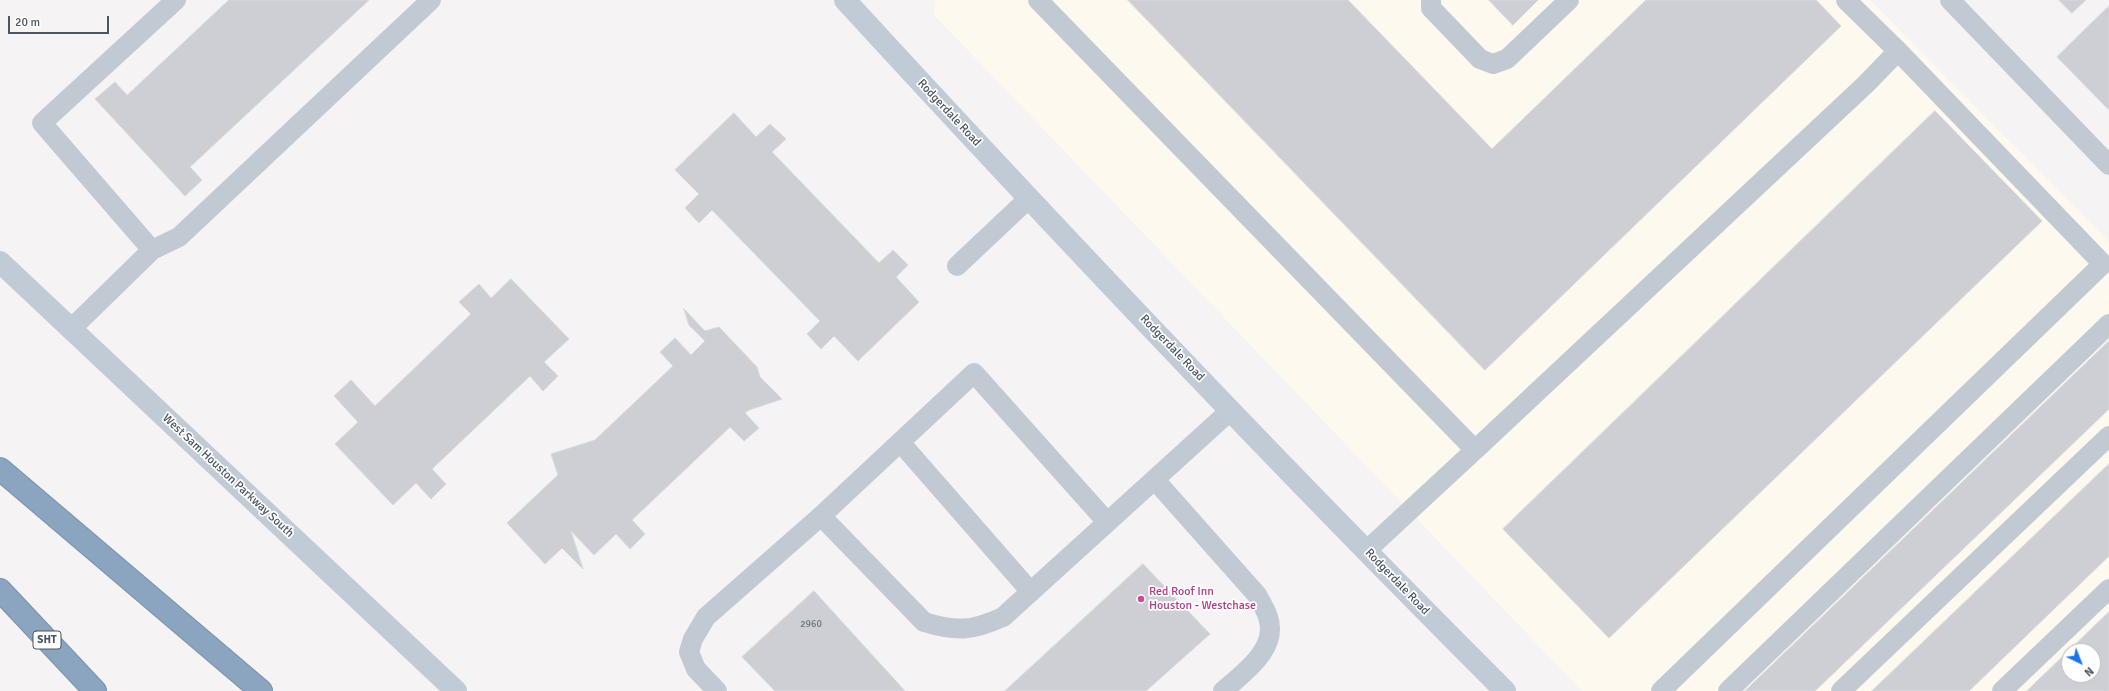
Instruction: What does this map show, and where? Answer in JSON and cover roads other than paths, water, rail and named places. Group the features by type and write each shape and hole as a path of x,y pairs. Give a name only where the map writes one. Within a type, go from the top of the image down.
{"highway":[{"path":"0,468 261,691"},
{"name":"SHT","path":"0,590 95,691"}],"street":[{"name":"Rodgerdale Road","path":"845,0 1028,199 1366,551 1505,691"},
{"name":"West Sam Houston Parkway South","path":"0,262 456,691"}],"lane":[{"path":"152,250 42,123 176,0"},
{"path":"71,329 152,250 179,237 431,0"},
{"path":"1038,0 1475,450"},
{"path":"1431,0 1431,8 1480,59 1493,64 1507,59 1568,0"},
{"path":"1661,691 2103,264 1898,51 1846,0"},
{"path":"1950,0 2109,165"},
{"path":"1366,551 1866,84 1898,51"},
{"path":"957,266 1028,199"},
{"path":"1728,691 2109,324"},
{"path":"717,691 696,669 689,652 693,638 706,617 821,516 974,373 1107,522"},
{"path":"821,516 924,622 947,629 978,628 1003,617 1231,410"},
{"path":"1841,691 2109,436"},
{"path":"900,442 1031,592"},
{"path":"1154,480 1257,595 1269,618 1269,641 1253,664 1223,691"},
{"path":"2002,691 2109,589"}],"place":[{"name":"Red Roof Inn Houston - Westchase","path":"1141,599"}]}
